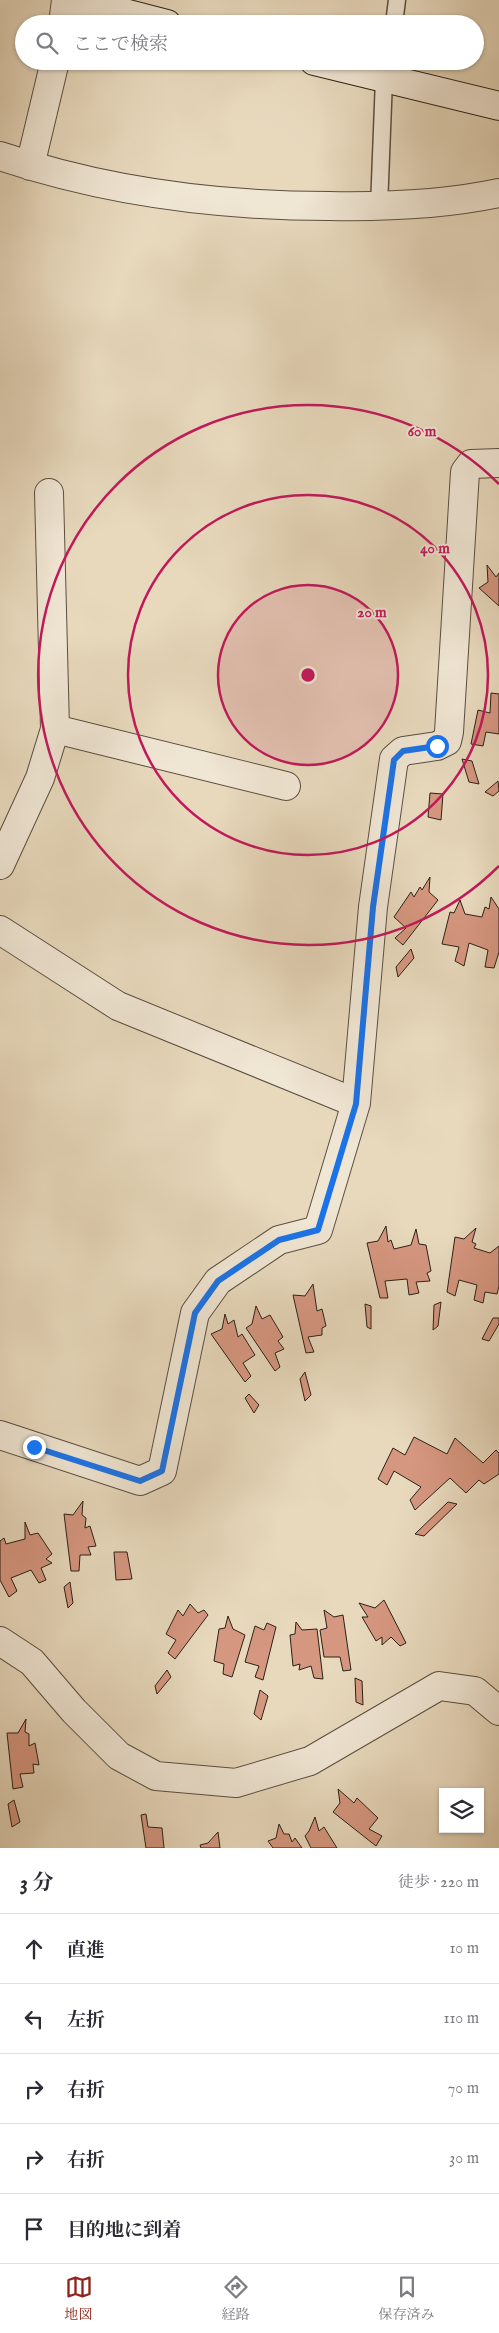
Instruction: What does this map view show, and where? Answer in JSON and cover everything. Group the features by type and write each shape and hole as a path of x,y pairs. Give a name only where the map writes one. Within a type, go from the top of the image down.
{"street":[{"path":"65,15 66,0"},
{"path":"74,0 132,15"},
{"path":"30,166 53,70"},
{"path":"387,70 499,106"},
{"path":"0,156 30,166 114,187 219,203 378,207 464,200 499,193"},
{"path":"0,1435 140,1481 162,1471 195,1313 218,1281 279,1240 318,1230 356,1104 373,907 394,760 403,751 437,746 447,742 465,472 471,464 499,464"},
{"path":"0,866 40,778 55,729 49,493"},
{"path":"55,729 286,786"},
{"path":"0,930 118,1006 356,1104"},
{"path":"0,1640 32,1662 74,1711 119,1756 156,1776 236,1783 310,1761 439,1686 475,1691 499,1711"}],"lane":[{"path":"395,15 397,0"},
{"path":"378,207 387,70"}],"building":[{"path":"487,565 496,577 499,573 499,606 479,588 488,582"},
{"path":"491,693 499,694 499,734 486,732 483,746 471,744 478,710 490,713"},
{"path":"462,759 472,761 479,784 469,782"},
{"path":"498,781 499,791 493,796 485,792"},
{"path":"430,793 443,794 441,820 428,817"},
{"path":"430,877 429,892 438,900 403,945 395,938 406,928 394,917 411,892 414,897 420,887 422,890"},
{"path":"491,897 499,909 499,952 494,968 485,967 488,950 469,943 464,966 455,961 459,947 442,944 450,912 454,913 460,900 465,914 482,917 485,907 489,909"},
{"path":"411,949 414,958 398,977 396,967"},
{"path":"386,1226 388,1242 391,1240 394,1249 411,1245 416,1229 419,1244 426,1245 431,1271 427,1273 430,1281 416,1282 419,1293 409,1295 407,1279 385,1281 388,1298 380,1298 367,1243 378,1241"},
{"path":"476,1228 472,1242 476,1244 474,1248 490,1253 499,1246 499,1286 497,1294 485,1292 483,1303 474,1300 477,1285 459,1280 455,1296 447,1292 455,1237 464,1239"},
{"path":"313,1284 317,1311 322,1309 326,1326 322,1328 322,1335 308,1337 314,1352 306,1353 293,1295 305,1296"},
{"path":"441,1302 438,1326 433,1330 434,1305"},
{"path":"365,1304 371,1306 371,1329 367,1327"},
{"path":"256,1306 262,1319 270,1315 283,1337 278,1341 284,1349 275,1353 280,1367 275,1371 246,1328 252,1324"},
{"path":"225,1314 228,1324 234,1320 238,1337 242,1334 255,1355 243,1363 251,1376 245,1382 211,1334 222,1329"},
{"path":"493,1318 499,1318 499,1324 489,1341 482,1339"},
{"path":"305,1372 311,1395 305,1401 300,1379"},
{"path":"249,1394 259,1405 254,1413 245,1398"},
{"path":"414,1437 447,1454 455,1438 483,1463 496,1450 499,1453 499,1474 484,1484 479,1480 466,1493 450,1478 415,1510 410,1500 421,1487 394,1471 387,1485 378,1479 393,1448 405,1455"},
{"path":"83,1501 82,1515 86,1518 85,1528 90,1526 96,1546 88,1547 91,1555 80,1555 79,1571 71,1571 64,1514 73,1515"},
{"path":"448,1502 457,1504 424,1536 415,1534"},
{"path":"25,1522 30,1535 38,1533 52,1554 46,1559 52,1563 41,1568 46,1580 39,1583 31,1570 11,1578 17,1591 9,1597 0,1580 0,1541 4,1538 6,1544 25,1539"},
{"path":"114,1552 127,1552 132,1579 116,1580"},
{"path":"70,1582 73,1603 68,1608 64,1587"},
{"path":"384,1600 406,1643 400,1646 391,1637 382,1645 382,1637 376,1641 362,1617 368,1617 359,1603 375,1608"},
{"path":"190,1604 198,1613 204,1610 208,1615 175,1659 168,1653 176,1640 166,1634 178,1610 183,1616"},
{"path":"324,1610 334,1617 343,1615 351,1670 343,1671 340,1657 324,1657 320,1630 327,1628"},
{"path":"228,1616 233,1629 245,1635 232,1677 223,1674 224,1664 214,1661 219,1629 225,1628"},
{"path":"296,1622 302,1630 317,1629 323,1679 314,1678 311,1666 299,1670 300,1664 293,1666 290,1635 295,1634"},
{"path":"267,1623 276,1627 263,1680 255,1677 259,1666 245,1662 255,1626 264,1630"},
{"path":"167,1670 171,1677 157,1694 155,1686"},
{"path":"355,1678 362,1681 363,1705 356,1702"},
{"path":"260,1690 268,1696 261,1720 254,1714"},
{"path":"26,1719 25,1732 29,1734 29,1746 35,1743 39,1765 33,1764 34,1773 20,1774 23,1787 13,1789 7,1733 18,1733"},
{"path":"338,1789 354,1803 357,1798 378,1818 369,1829 382,1836 376,1846 333,1812 340,1803"},
{"path":"14,1800 20,1822 12,1827 8,1804"},
{"path":"146,1814 148,1827 162,1828 164,1848 146,1848 141,1815"},
{"path":"315,1817 319,1831 324,1827 337,1848 311,1848 305,1836"},
{"path":"279,1824 284,1834 289,1834 292,1842 295,1838 302,1848 273,1848 268,1841 276,1838"},
{"path":"218,1832 220,1848 201,1848 200,1845 208,1843"}],"route":[{"path":"34,1447 140,1481 162,1471 195,1313 218,1281 279,1240 318,1230 356,1104 373,907 394,760 403,751 437,746"}]}
